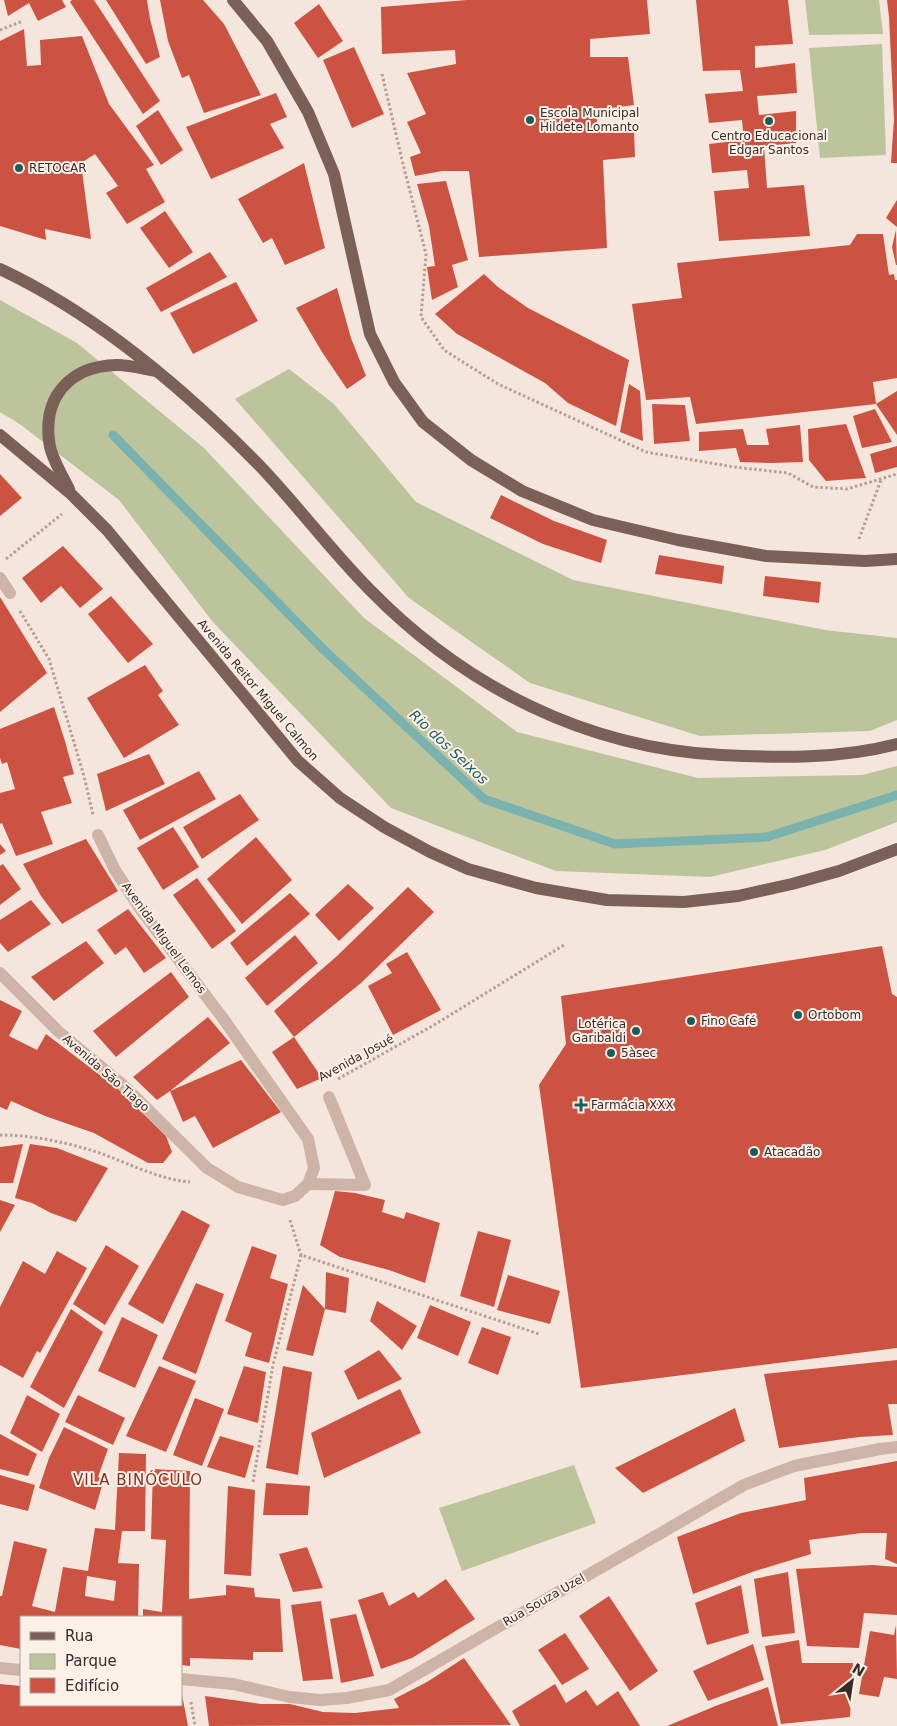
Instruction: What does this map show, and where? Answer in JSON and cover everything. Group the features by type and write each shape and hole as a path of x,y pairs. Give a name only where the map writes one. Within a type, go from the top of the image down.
{"main road":[{"path":"232,0 267,41 308,112 334,174 370,334 394,382 423,422 470,460 522,491 593,520 678,540 766,556 865,562 897,559"},
{"path":"0,269 34,285 158,372 204,411 258,464 369,589 410,629 461,668 511,698 564,721 619,739 686,753 752,757 820,756 897,744"},
{"path":"75,498 50,448 49,416 59,391 75,375 93,368 119,365 158,372"},
{"name":"Avenida Reitor Miguel Calmon","path":"0,435 75,498 107,530 298,761 340,798 384,827 430,852 468,869 536,888 607,900 684,902 738,896 792,884 839,871 897,849"}],"street":[{"path":"0,578 10,593"},
{"name":"Avenida Miguel Lemos","path":"98,835 116,870 141,910 222,1017 308,1139 314,1168 308,1184"},
{"name":"Avenida São Tiago","path":"0,973 59,1032 123,1084 207,1168 238,1187 283,1200"},
{"path":"283,1200 295,1196 308,1184 365,1185 328,1098"},
{"name":"Rua Souza Uzel","path":"182,1679 233,1684 290,1697 320,1700 347,1698 389,1690 744,1485 794,1466 897,1447"},
{"path":"0,1668 20,1670"}],"path":[{"path":"0,30 23,21"},
{"path":"382,74 426,254 421,317 444,350 498,384 646,452 734,467 788,473 813,487 848,489 897,474"},
{"path":"851,560 882,479"},
{"path":"0,564 75,498"},
{"path":"10,593 49,660 84,776 98,835"},
{"name":"Avenida Josué","path":"330,1083 434,1025 564,944"},
{"path":"0,1135 42,1139 87,1149 180,1181 199,1183"},
{"path":"253,1482 273,1365 301,1255 283,1200"},
{"path":"301,1255 539,1334"}],"green space":[{"path":"805,0 879,0 883,34 809,35"},
{"path":"882,44 886,155 820,158 809,48"},
{"path":"0,300 77,343 204,448 364,618 517,732 698,778 862,775 897,766 897,822 825,850 710,877 556,871 391,808 212,621 119,500 21,425 0,412"},
{"path":"289,369 334,404 416,502 573,580 825,630 897,638 897,720 870,731 700,736 530,683 409,598 235,399"},
{"path":"574,1465 596,1523 462,1571 439,1508"}],"building":[{"path":"4,0 62,0 66,7 38,21 29,3 8,16"},
{"path":"72,0 94,0 160,101 143,114 70,2"},
{"path":"106,0 147,0 160,57 146,64"},
{"path":"160,0 203,0 224,24 261,95 204,113 189,75 182,78 168,41"},
{"name":"Escola Municipal Hildete Lomanto","path":"467,0 647,0 650,34 590,39 590,57 628,57 634,105 596,110 598,131 634,131 635,157 603,160 607,248 479,257 469,171 442,171 415,176 410,157 421,153 407,122 426,114 407,73 456,64 455,50 382,54 381,7"},
{"name":"Centro Educacional Edgar Santos","path":"696,0 788,0 793,44 755,46 755,68 795,63 797,93 757,96 759,115 796,111 796,143 764,146 767,188 804,185 810,236 719,241 714,191 749,188 747,170 712,173 709,144 744,140 742,120 709,123 705,94 743,91 740,70 703,71"},
{"path":"887,0 897,0 897,163 891,163 894,119"},
{"path":"319,4 343,41 318,58 294,23"},
{"path":"24,29 27,66 41,65 40,40 82,36 109,104 154,165 146,169 165,202 127,224 106,193 118,186 95,154 81,163 91,239 45,229 46,240 0,226 0,41"},
{"path":"354,47 384,114 352,128 323,60"},
{"path":"276,93 287,117 270,124 284,148 211,179 186,127"},
{"path":"158,110 183,150 161,165 136,126"},
{"path":"304,163 325,248 285,265 272,238 263,243 238,199"},
{"path":"446,181 468,260 452,265 458,287 432,300 427,267 435,266 429,226 417,184"},
{"path":"897,200 897,227 886,218"},
{"path":"165,211 193,252 169,268 140,228"},
{"path":"896,230 897,265 892,247"},
{"path":"857,234 883,234 889,275 894,274 895,280 897,280 897,378 873,382 876,404 696,424 690,397 646,400 632,304 682,298 677,263 850,245"},
{"path":"210,252 227,277 161,312 146,288"},
{"path":"484,274 498,287 528,308 629,360 616,426 568,403 545,383 457,334 435,314"},
{"path":"236,282 258,321 193,354 170,313"},
{"path":"337,288 351,338 366,376 347,389 296,308"},
{"path":"629,384 640,391 643,441 620,432"},
{"path":"897,391 897,435 876,404"},
{"path":"652,404 685,405 690,441 654,444"},
{"path":"875,409 892,442 862,448 853,416"},
{"path":"846,424 866,478 826,481 809,460 808,429"},
{"path":"800,425 803,462 740,462 736,448 699,451 699,432 743,429 747,445 769,445 766,429"},
{"path":"897,446 897,467 875,473 870,454"},
{"path":"0,474 22,498 0,516"},
{"path":"501,495 554,521 607,540 601,563 543,544 490,518"},
{"path":"63,546 103,589 80,608 61,586 41,603 22,578"},
{"path":"659,555 724,566 722,584 655,574"},
{"path":"765,576 821,582 819,603 763,596"},
{"path":"111,596 153,644 128,663 88,614"},
{"path":"0,597 47,673 0,712"},
{"path":"145,665 163,691 158,695 179,725 124,758 87,698"},
{"path":"54,707 74,774 63,777 72,803 41,812 53,844 16,856 2,823 0,824 0,793 15,789 7,762 2,764 0,758 0,729"},
{"path":"149,754 165,784 106,811 97,774"},
{"path":"199,771 216,799 140,840 123,810"},
{"path":"240,794 259,820 202,859 183,827"},
{"path":"173,827 199,867 163,890 137,848"},
{"path":"256,837 292,880 242,924 207,879"},
{"path":"86,839 118,891 62,924 41,896 23,864"},
{"path":"0,844 6,851 0,855"},
{"path":"3,864 21,889 0,905 0,866"},
{"path":"197,878 236,931 212,949 173,895"},
{"path":"348,884 374,908 339,941 315,915"},
{"path":"408,887 434,912 361,983 294,1037 274,1011 337,956"},
{"path":"290,893 310,914 247,966 230,943"},
{"path":"31,900 51,924 8,952 0,943 0,920"},
{"path":"128,909 166,958 144,973 126,947 115,955 97,930"},
{"path":"295,935 318,963 267,1006 245,978"},
{"path":"86,941 104,963 54,1001 31,977"},
{"path":"882,946 892,994 897,997 897,1348 581,1388 539,1085 566,1044 561,996"},
{"path":"407,952 441,1010 393,1035 368,986 392,973 386,964"},
{"path":"171,972 189,997 116,1057 93,1031"},
{"path":"0,1000 22,1011 9,1036 37,1050 46,1034 117,1088 166,1136 172,1152 163,1163 148,1163 94,1133 45,1116 11,1101 7,1110 0,1107"},
{"path":"208,1017 230,1043 157,1100 133,1077"},
{"path":"294,1037 322,1078 297,1089 272,1052"},
{"path":"241,1060 281,1112 213,1148 195,1116 183,1122 170,1091"},
{"path":"23,1144 13,1183 0,1183 0,1147"},
{"path":"30,1144 57,1148 108,1168 76,1222 51,1213 32,1203 15,1198"},
{"path":"335,1191 355,1193 385,1200 382,1212 404,1219 406,1212 440,1223 425,1283 389,1270 340,1257 320,1245"},
{"path":"0,1200 15,1205 0,1232"},
{"path":"182,1210 210,1225 163,1324 128,1304"},
{"path":"478,1231 511,1240 494,1307 460,1296"},
{"path":"106,1245 139,1266 105,1325 73,1304"},
{"path":"252,1246 277,1255 270,1278 288,1284 269,1363 245,1356 252,1333 225,1321"},
{"path":"57,1251 87,1268 40,1353 37,1351 23,1378 0,1365 0,1307 23,1261 45,1274"},
{"path":"326,1272 349,1278 346,1313 325,1309"},
{"path":"508,1275 560,1291 550,1324 497,1310"},
{"path":"196,1283 224,1294 196,1374 162,1359"},
{"path":"303,1285 325,1309 313,1356 286,1350"},
{"path":"377,1301 417,1326 402,1350 370,1321"},
{"path":"430,1305 471,1322 458,1356 417,1338"},
{"path":"71,1309 103,1332 64,1408 30,1387"},
{"path":"122,1317 158,1335 135,1388 98,1371"},
{"path":"482,1327 511,1337 498,1375 468,1363"},
{"path":"379,1350 402,1379 358,1400 344,1371"},
{"path":"897,1360 897,1404 888,1404 893,1435 859,1437 779,1448 764,1374"},
{"path":"159,1366 196,1381 166,1452 126,1436"},
{"path":"244,1366 266,1372 258,1423 227,1414"},
{"path":"283,1366 312,1372 298,1475 266,1468"},
{"path":"400,1389 421,1433 324,1478 311,1433"},
{"path":"27,1395 60,1414 42,1452 10,1433"},
{"path":"78,1395 125,1418 113,1445 65,1422"},
{"path":"195,1398 224,1409 202,1466 173,1455"},
{"path":"735,1408 745,1441 643,1493 615,1468"},
{"path":"64,1427 108,1449 98,1477 104,1479 95,1510 39,1488 49,1458"},
{"path":"0,1434 37,1454 28,1476 0,1469"},
{"path":"220,1436 254,1446 245,1478 207,1467"},
{"path":"119,1453 146,1454 145,1531 122,1531 118,1563 139,1564 138,1616 20,1616 20,1649 0,1645 0,1596 2,1596 14,1541 47,1549 32,1606 55,1612 63,1567 88,1571 95,1528 115,1530","holes":["87,1576 116,1581 114,1601 85,1596"]},
{"path":"897,1461 897,1564 885,1559 887,1533 862,1533 809,1540 811,1554 755,1571 693,1594 677,1537 741,1513 806,1500 804,1478"},
{"path":"153,1469 190,1471 189,1599 226,1595 226,1585 254,1588 255,1597 280,1599 283,1652 253,1652 253,1660 190,1658 190,1666 182,1665 182,1616 143,1616 143,1609 162,1612 166,1540 151,1539"},
{"path":"0,1475 35,1485 28,1511 0,1504"},
{"path":"266,1483 310,1486 308,1515 263,1515"},
{"path":"228,1486 255,1490 251,1576 224,1574"},
{"path":"307,1547 323,1588 293,1592 279,1554"},
{"path":"872,1565 897,1567 897,1615 864,1613 859,1648 807,1646 796,1569"},
{"path":"788,1572 795,1633 762,1637 754,1579"},
{"path":"446,1579 475,1619 412,1658 381,1669 358,1600 383,1592 389,1606 414,1592 418,1598"},
{"path":"741,1585 749,1633 707,1645 695,1603"},
{"path":"609,1596 658,1671 630,1691 579,1616"},
{"path":"321,1601 333,1679 303,1681 291,1605"},
{"path":"356,1614 374,1676 341,1683 330,1619"},
{"path":"896,1625 897,1679 884,1677 879,1697 859,1694 870,1631 894,1635"},
{"path":"565,1633 589,1669 562,1685 538,1650"},
{"path":"799,1640 802,1663 853,1663 850,1717 781,1724 765,1646"},
{"path":"753,1644 764,1680 708,1701 693,1671"},
{"path":"464,1658 511,1725 209,1726 205,1696 261,1704 290,1704 323,1712 355,1713 399,1708 394,1699 427,1682"},
{"path":"0,1684 20,1686 20,1706 182,1706 182,1695 188,1726 0,1726"},
{"path":"555,1684 566,1703 586,1690 597,1706 618,1691 640,1726 520,1726 512,1711"},
{"path":"768,1687 778,1726 667,1726 718,1705"}],"waterway":[{"name":"Rio dos Seixos","path":"113,435 323,649 484,799 615,844 767,837 897,795"}],"place":[{"name":"Escola Municipal Hildete Lomanto","path":"530,120"},
{"name":"Centro Educacional Edgar Santos","path":"769,121"},
{"name":"RETOCAR","path":"19,168"},
{"name":"Ortobom","path":"798,1015"},
{"name":"Fino Café","path":"691,1021"},
{"name":"Lotérica Garibaldi","path":"636,1031"},
{"name":"5àsec","path":"611,1053"},
{"name":"Farmácia XXX","path":"581,1105"},
{"name":"Atacadão","path":"754,1152"}],"district":[{"name":"VILA BINÓCULO","path":"138,1480"}]}
